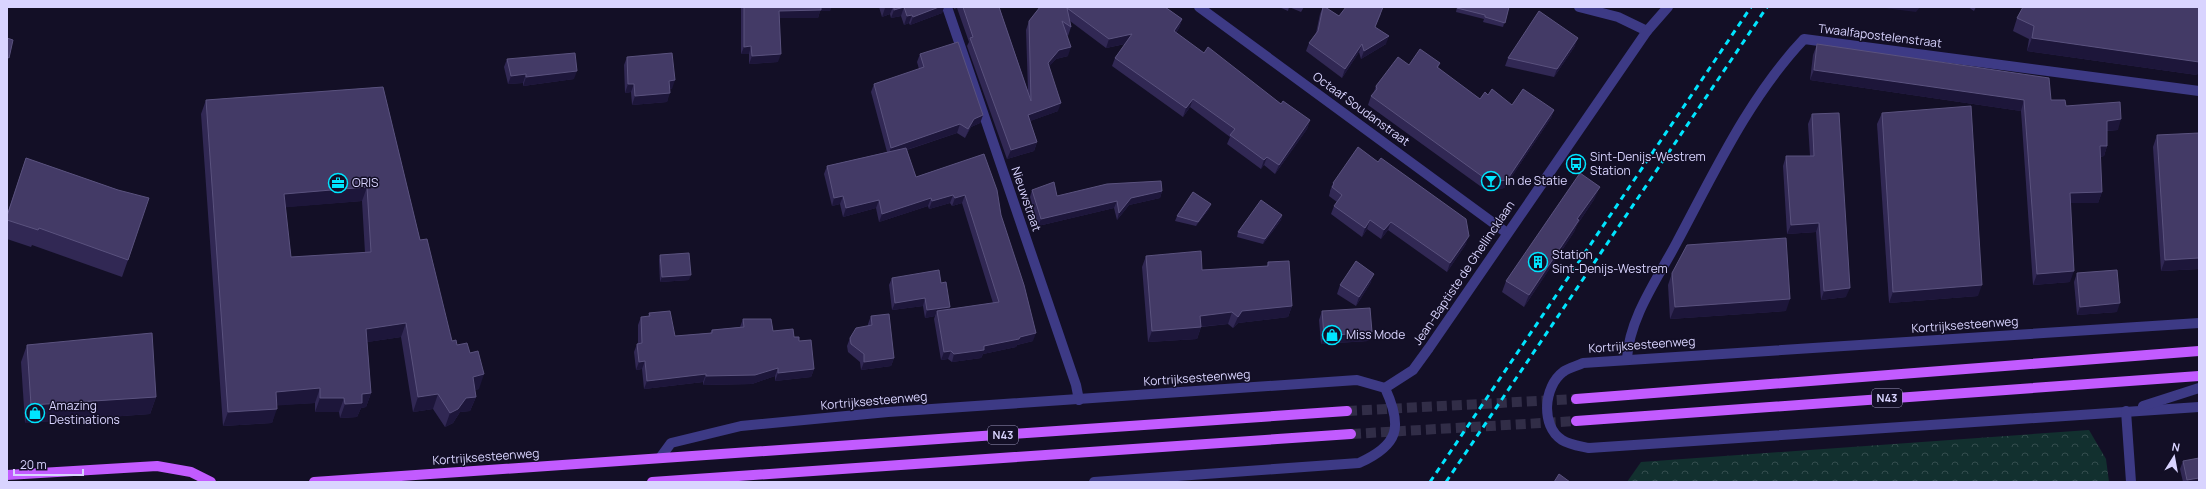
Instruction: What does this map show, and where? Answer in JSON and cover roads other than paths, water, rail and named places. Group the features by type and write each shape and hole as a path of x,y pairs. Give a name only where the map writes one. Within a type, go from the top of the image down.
{"main road":[{"name":"N43","path":"1576,399 2199,351"},
{"name":"N43","path":"1576,421 2199,376"},
{"name":"Kortrijksesteenweg","path":"314,482 1347,411"},
{"name":"N43","path":"652,482 1351,434"},
{"path":"7,475 157,466 191,472 211,482"}],"street":[{"name":"Nieuwstraat","path":"947,7 1076,385 1079,400"},
{"name":"Octaaf Soudanstraat","path":"1199,7 1507,233"},
{"path":"1579,7 1618,17 1647,31"},
{"name":"Jean-Baptiste de Ghellincklaan","path":"1385,388 1413,370 1647,31 1668,7"},
{"name":"Twaalfapostelenstraat","path":"1626,359 1632,334 1641,308 1704,191 1757,98 1788,56 1804,39 2199,91"},
{"name":"Kortrijksesteenweg","path":"2199,323 1626,359 1583,363 1563,372 1551,386 1547,409 1551,427 1561,440 1574,445 1589,448 2199,407"},
{"name":"Kortrijksesteenweg","path":"660,458 671,443 741,426 888,412 1356,380 1385,388"},
{"path":"1094,482 1359,463 1378,455 1388,446 1393,435 1395,420 1391,400 1385,388"},
{"name":"Kortrijksesteenweg","path":"2126,411 2199,388"},
{"path":"2126,411 2131,482"}],"tunnel":[{"path":"1347,411 1576,399"},
{"path":"1351,434 1576,421"}],"railway":[{"path":"1430,482 1751,7"},
{"path":"1446,482 1767,7"}],"place":[{"name":"Sint-Denijs-Westrem Station","path":"1576,164"},
{"name":"In de Statie","path":"1491,181"},
{"name":"ORIS","path":"338,183"},
{"name":"Station Sint-Denijs-Westrem","path":"1538,262"},
{"name":"Miss Mode","path":"1332,335"},
{"name":"Amazing Destinations","path":"35,413"}]}
